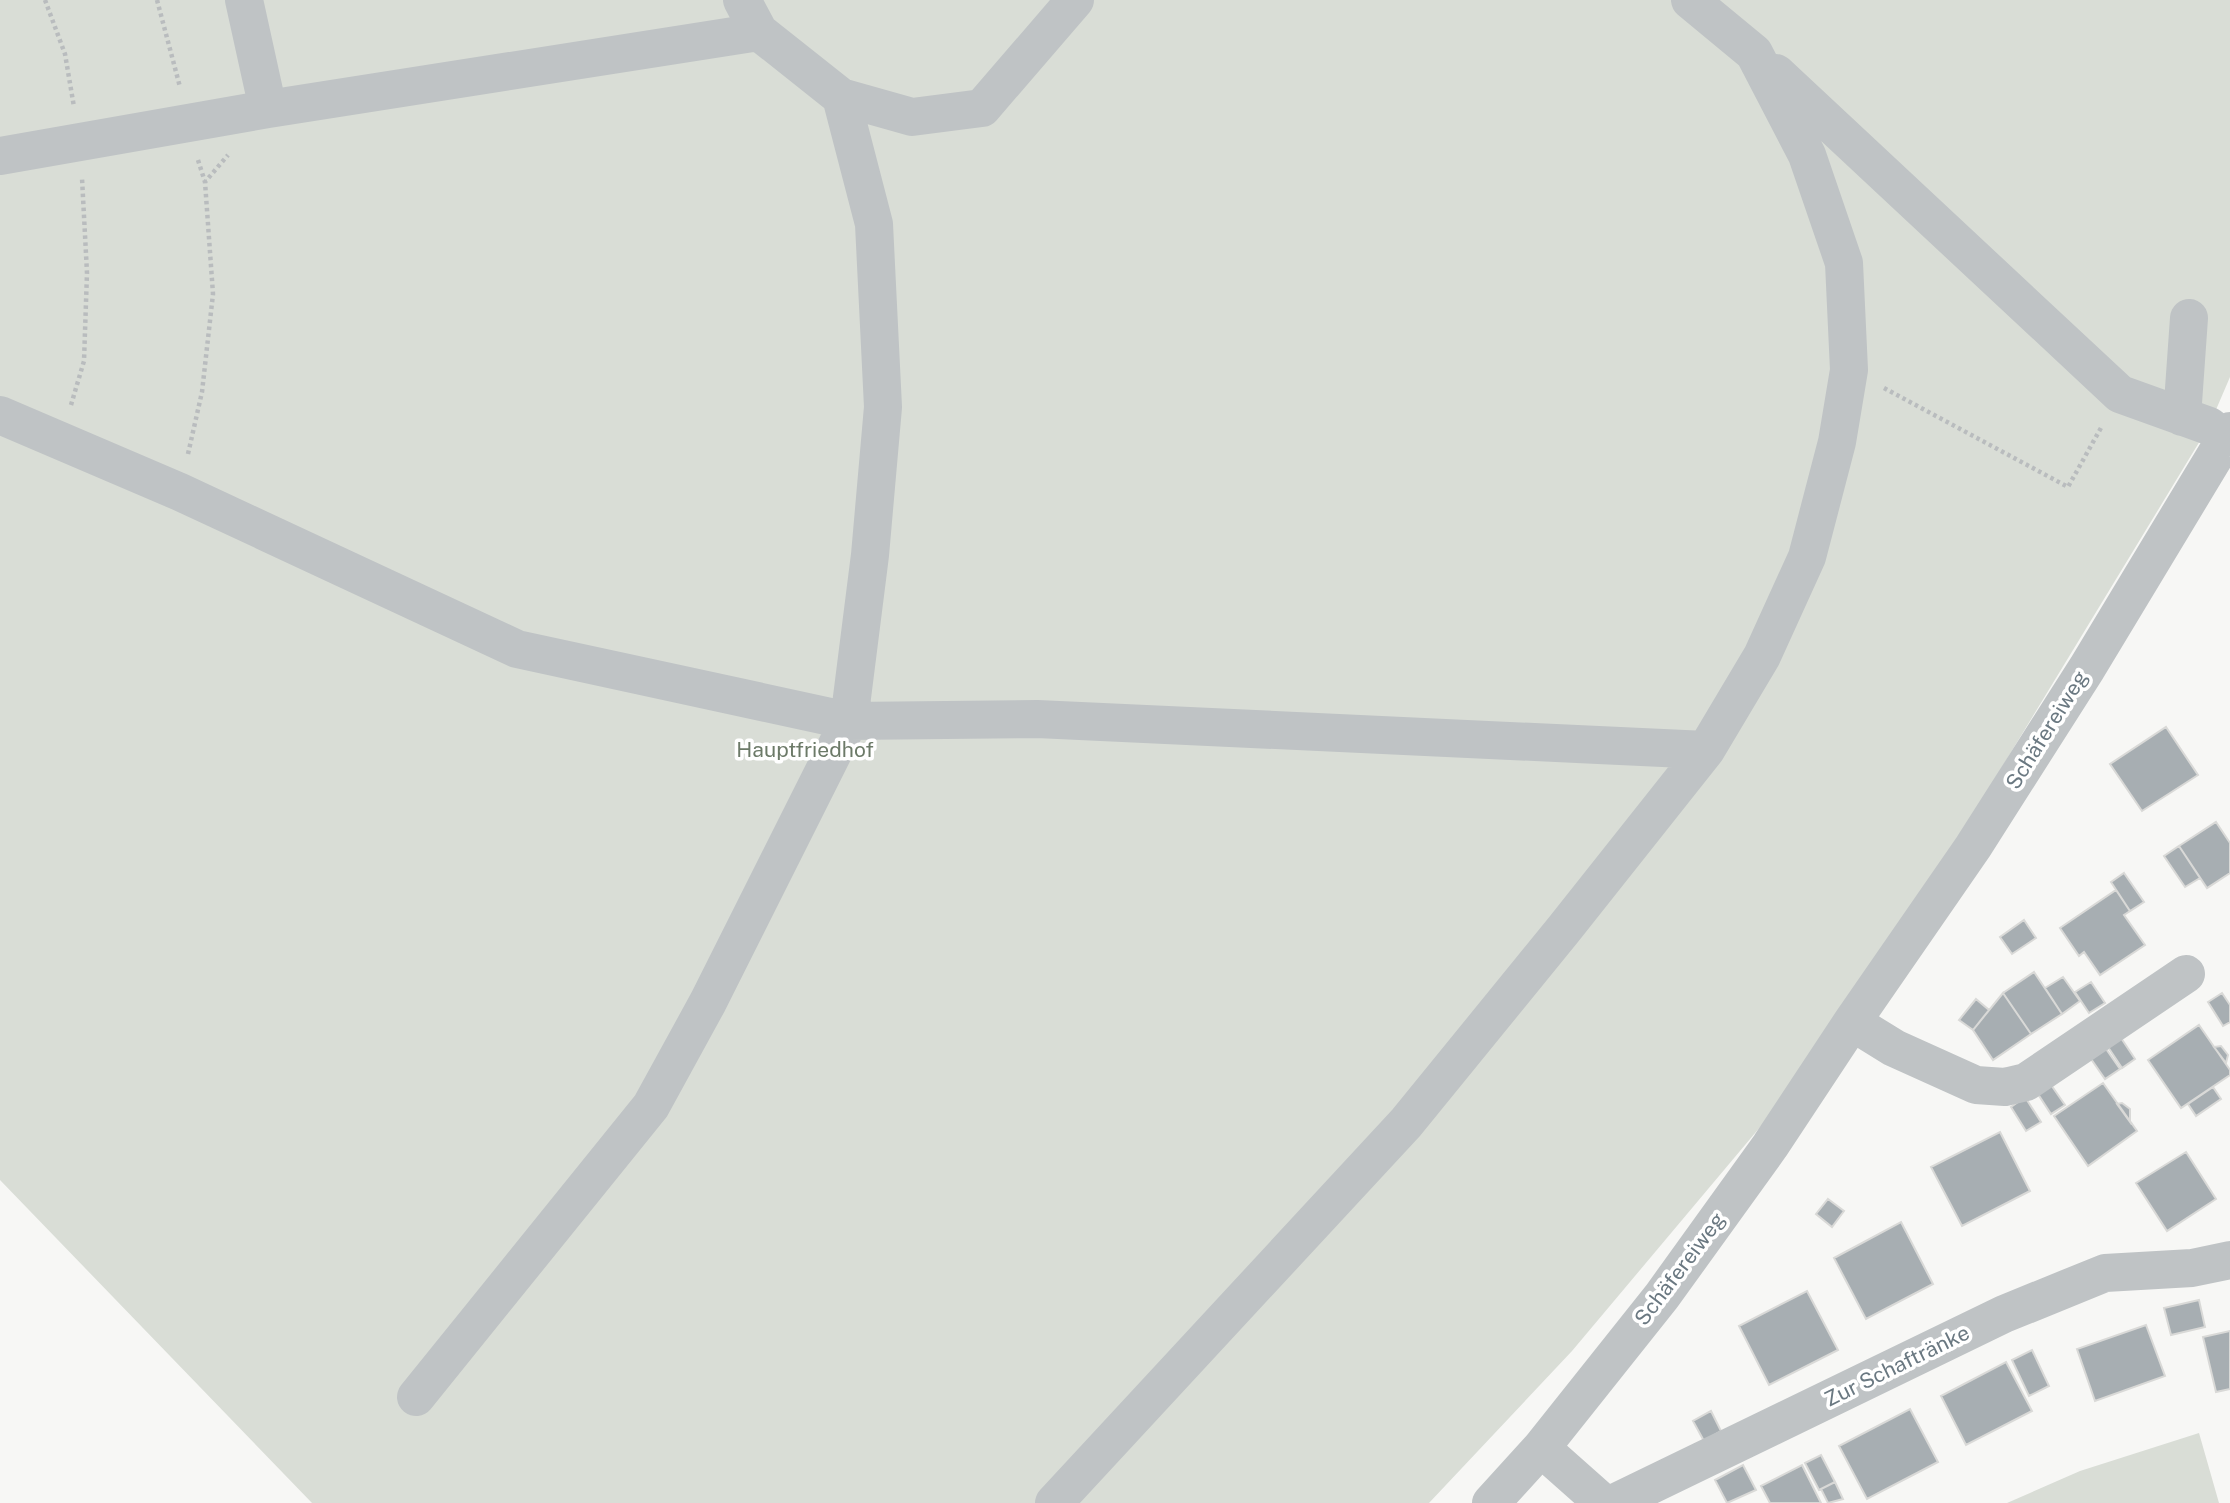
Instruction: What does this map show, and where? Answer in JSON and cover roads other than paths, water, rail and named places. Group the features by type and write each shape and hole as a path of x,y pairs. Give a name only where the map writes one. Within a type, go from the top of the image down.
{"street":[{"path":"244,0 268,109"},
{"path":"0,156 268,109 751,16 841,97 912,117 982,108 1075,0"},
{"path":"1690,0 1754,53 2120,394 2228,434"},
{"path":"1054,1503 1406,1123 1706,750 1762,656 1807,557 1838,442 1849,370 1844,263 1808,155 1754,53"},
{"path":"416,1397 651,1106 708,1002 849,721 870,555 883,407 874,224 841,97"},
{"path":"2182,416 2189,318"},
{"path":"0,415 180,492 517,649 849,721 1037,719 1706,750"},
{"name":"Schäfereiweg","path":"1491,1503 1541,1448 1662,1296 1770,1146 1980,835 2087,668 2228,434"},
{"path":"1852,1022 1894,1048 1976,1085 2005,1087 2026,1082 2186,974"},
{"name":"Zur Schaftränke","path":"1614,1503 2004,1314 2105,1273 2192,1268 2230,1260"},
{"name":"Zur Schaftränke","path":"2192,1268 2230,1283"},
{"path":"1541,1448 1603,1503"}],"park label":[{"name":"Hauptfriedhof","path":"805,750"}]}
